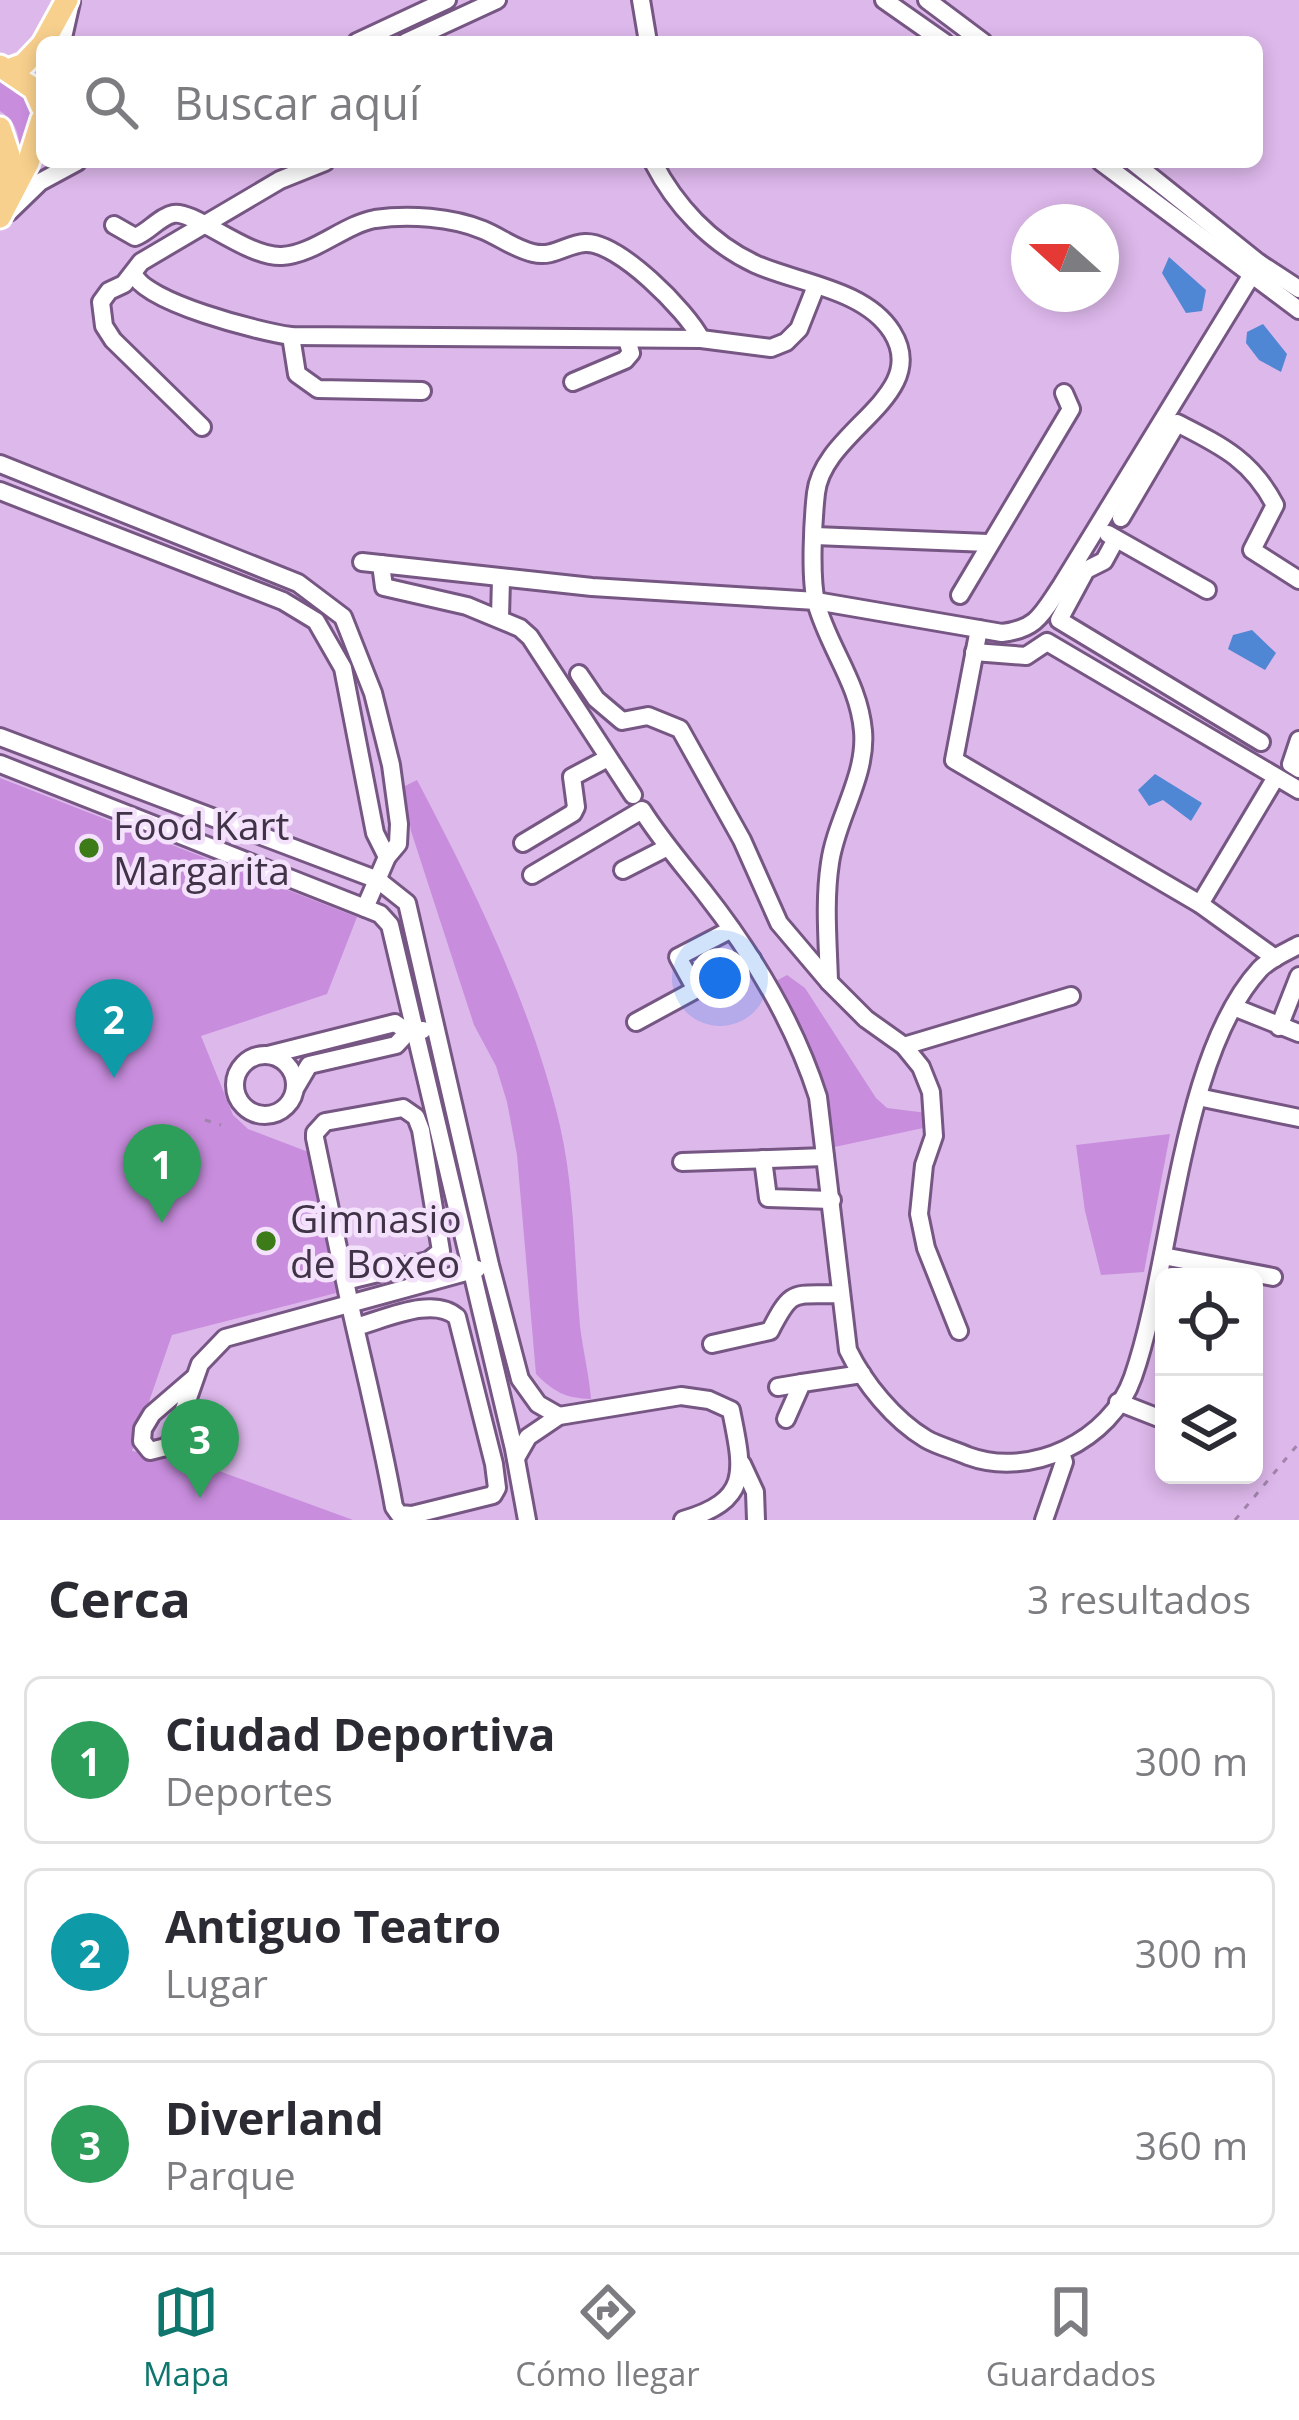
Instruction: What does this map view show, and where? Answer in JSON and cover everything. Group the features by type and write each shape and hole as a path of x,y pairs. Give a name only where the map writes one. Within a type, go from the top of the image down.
{"main road":[{"path":"48,36 70,0"},
{"path":"4,68 23,64 36,51"},
{"path":"4,68 36,94"},
{"path":"0,128 9,155 0,190"},
{"path":"0,219 36,138"}],"street":[{"path":"63,36 70,0"},
{"path":"420,36 496,0"},
{"path":"641,0 647,36"},
{"path":"884,0 935,36"},
{"path":"927,0 974,36"},
{"path":"370,36 441,3 456,36"},
{"path":"0,219 40,182 66,168"},
{"path":"202,427 113,340 100,310 104,296 134,274 141,262 280,180 310,168"},
{"path":"656,168 686,212 722,244 755,264 859,304 884,322 895,337 900,358 890,393 827,457 820,472 816,601 857,699 863,735 859,766 830,860 829,982"},
{"path":"1110,168 1255,270 1299,289"},
{"path":"1139,168 1299,310"},
{"path":"114,225 135,238 173,214 188,215 229,240 272,256 296,253 369,220 394,218 469,225 544,255 583,243 596,244 612,250 684,311 701,339"},
{"path":"1121,518 1143,466 1255,270"},
{"path":"134,274 137,283 154,294 291,336 701,339 779,346 799,329 816,286"},
{"path":"291,336 297,374 318,389 422,391"},
{"path":"573,382 625,360 631,353 627,340"},
{"path":"960,595 1071,409 1064,393"},
{"path":"633,795 530,637 500,617 383,587 372,563 501,579 816,601 1002,633 1025,630 1042,616 1097,528 1177,423 1239,457 1275,505 1252,550 1299,580"},
{"path":"0,464 298,583 334,607 352,634 392,765 399,824 398,844 387,857 365,908"},
{"path":"0,491 283,601 316,622 343,668 375,833 387,857"},
{"path":"1097,528 1207,590"},
{"path":"815,536 988,543"},
{"path":"1117,539 1104,561 1086,570 1059,620 1261,742"},
{"path":"500,617 501,579"},
{"path":"979,629 954,760 1201,904 1275,958"},
{"path":"974,652 1026,656 1047,643 1299,790"},
{"path":"579,674 596,699 622,721 648,716 680,729 742,840 779,923 829,982 866,1019 904,1046 921,1067 934,1114 934,1136 924,1165 919,1214 926,1248 959,1330"},
{"path":"0,737 378,880 407,903 436,1027 527,1520"},
{"path":"1299,740 1292,764 1299,769"},
{"path":"523,843 573,813 572,777 608,758"},
{"path":"0,764 380,914 390,925 412,1032 480,1268 520,1379 538,1404 559,1416"},
{"path":"1201,904 1276,776"},
{"path":"532,875 642,809 666,848 752,959 806,1061 818,1096 848,1350 889,1408 925,1439 985,1462 1060,1453 1094,1432 1132,1382 1198,1097 1220,1035 1261,968 1299,945"},
{"path":"249,861 260,837"},
{"path":"623,870 666,848"},
{"path":"694,988 678,956 730,930"},
{"path":"636,1022 752,959"},
{"path":"1279,1027 1299,976"},
{"path":"904,1046 1071,996"},
{"path":"1236,1008 1299,1034"},
{"path":"412,1032 394,1023 246,1062 235,1083 242,1105 251,1112 274,1115 292,1100 309,1065 396,1045 412,1032 436,1027"},
{"path":"268,1055 289,1066 296,1088"},
{"path":"1198,1097 1299,1118"},
{"path":"345,1281 428,1262 441,1251 421,1130 416,1117 403,1108 325,1122 316,1129 345,1281 350,1305 397,1512 412,1515 493,1495 494,1465 457,1317 432,1307 355,1327"},
{"path":"682,1162 825,1157"},
{"path":"763,1159 768,1198 832,1200"},
{"path":"1163,1256 1273,1277"},
{"path":"195,1377 209,1352 225,1338 480,1268"},
{"path":"712,1344 770,1331 782,1304 792,1296 841,1294"},
{"path":"778,1387 862,1374"},
{"path":"786,1419 802,1383"},
{"path":"516,1458 529,1437 559,1416 681,1396 710,1400 731,1411 742,1463 755,1492 756,1520"},
{"path":"1118,1402 1155,1416"},
{"path":"1044,1520 1064,1462 1060,1453"},
{"path":"684,1520 722,1504 737,1488 742,1463"}],"path":[{"path":"205,1120 221,1126"},
{"path":"143,1146 157,1138"},
{"path":"1235,1520 1299,1443"}],"shaded area":[{"path":"0,75 23,86 35,109 18,172 18,138 13,123 0,111"},
{"path":"0,778 357,917 327,994 201,1036 233,1115 248,1129 311,1153 336,1293 172,1335 132,1451 186,1459 353,1520 0,1520"},
{"path":"417,780 499,949 548,1082 569,1176 580,1326 591,1399 560,1393 536,1374 517,1155 507,1102 496,1066 474,1025 411,831 403,787"},
{"path":"787,975 805,988 876,1098 887,1108 927,1113 928,1127 825,1149 812,1087 769,985"},
{"path":"1170,1134 1144,1272 1101,1275 1085,1211 1076,1145"}],"water":[{"path":"1169,257 1206,290 1202,311 1186,313 1162,273"},
{"path":"1263,324 1287,354 1281,372 1259,360 1246,343 1247,332"},
{"path":"1252,630 1276,653 1265,670 1228,649 1233,635"},
{"path":"1155,774 1202,803 1191,821 1163,800 1149,806 1138,790"}],"place":[{"name":"Food Kart Margarita","path":"89,848"},
{"name":"Antiguo Teatro","path":"114,1078"},
{"name":"Ciudad Deportiva","path":"162,1223"},
{"name":"Gimnasio de Boxeo","path":"266,1241"},
{"name":"Diverland","path":"200,1498"}]}
